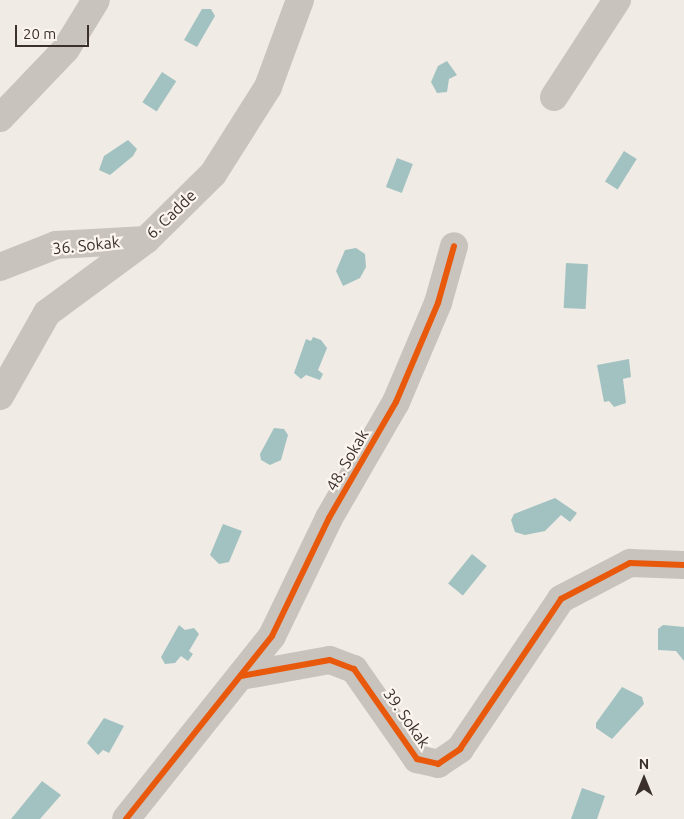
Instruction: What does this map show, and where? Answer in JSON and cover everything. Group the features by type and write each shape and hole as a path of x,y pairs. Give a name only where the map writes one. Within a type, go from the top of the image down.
{"street":[{"path":"0,118 66,49 96,0"},
{"name":"6. Cadde","path":"0,396 47,313 146,240 213,174 268,87 300,0"},
{"path":"554,98 617,0"},
{"name":"36. Sokak","path":"0,267 56,245 146,240"},
{"name":"48. Sokak","path":"241,676 272,636 329,518 396,402 438,303 454,246"},
{"name":"39. Sokak","path":"241,676 330,660 354,669 417,759 438,764 460,748 561,599 630,563 684,564"},
{"path":"126,819 241,676"}],"water":[{"path":"202,9 211,9 215,16 197,47 184,40"},
{"path":"447,61 457,75 449,79 447,92 437,93 431,82 438,66"},
{"path":"162,72 176,81 157,111 142,102"},
{"path":"128,140 137,149 133,156 110,175 99,170 104,156"},
{"path":"624,151 637,159 618,189 605,182"},
{"path":"397,158 413,164 402,193 386,187"},
{"path":"356,248 365,254 366,267 360,278 343,286 336,271 345,250"},
{"path":"566,263 588,264 586,309 564,308"},
{"path":"313,337 321,340 327,348 318,370 323,374 320,380 306,375 301,379 294,373 306,339 311,341"},
{"path":"629,359 631,377 623,379 626,403 614,407 609,401 604,402 597,365"},
{"path":"274,428 284,429 288,435 281,460 270,465 261,460 260,454"},
{"path":"555,498 577,513 570,522 561,515 545,531 525,535 515,532 511,520 514,514"},
{"path":"223,524 242,531 229,562 219,564 210,555"},
{"path":"472,554 487,566 463,595 448,584"},
{"path":"179,625 185,630 194,628 199,634 189,651 193,654 188,661 181,656 175,663 165,664 161,657"},
{"path":"663,625 684,627 684,661 676,651 658,650 658,629"},
{"path":"622,687 642,697 644,704 612,739 596,728 596,723"},
{"path":"104,718 124,726 109,753 103,750 98,755 87,743"},
{"path":"42,781 61,795 40,819 11,819"},
{"path":"582,788 605,796 597,819 571,819"}],"cycle path":[{"path":"126,819 272,636 329,518 396,402 438,303 454,246"},
{"path":"241,676 330,660 354,669 417,759 438,764 460,749 561,599 630,563 684,565"}]}
